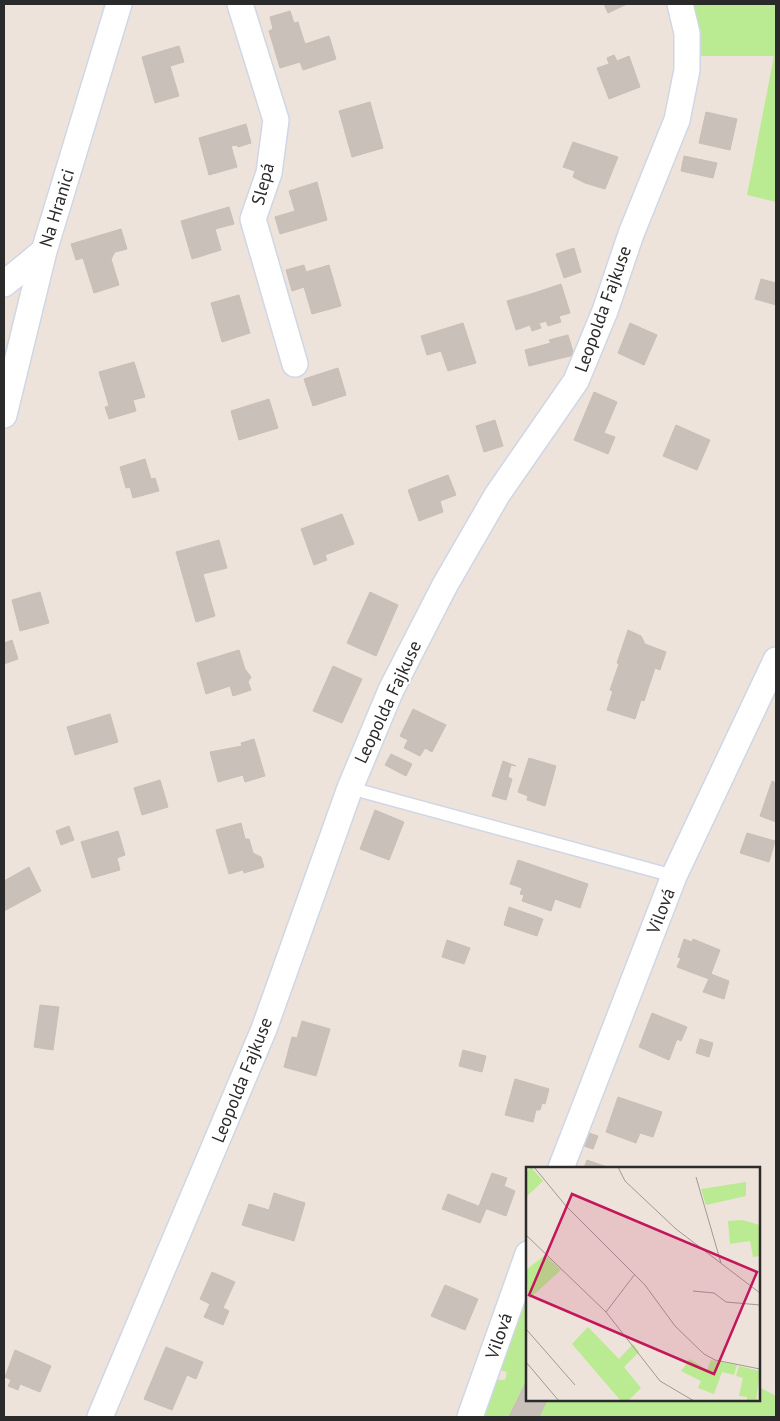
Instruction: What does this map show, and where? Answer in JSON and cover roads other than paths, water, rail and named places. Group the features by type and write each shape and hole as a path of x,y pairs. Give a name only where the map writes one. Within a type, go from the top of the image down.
{"street":[{"name":"Na Hranici","path":"4,415 44,251 119,4"},
{"name":"Slepá","path":"240,4 276,120 268,173 253,220 295,364"},
{"name":"Leopolda Fajkuse","path":"100,1417 264,1028 350,788 391,690 445,585 497,495 576,381 605,310 631,234 677,120 687,70 687,33 680,4"},
{"path":"4,284 44,251"},
{"name":"Vilová","path":"561,1167 674,876 776,660"},
{"name":"Vilová","path":"470,1417 526,1260"}],"lane":[{"path":"350,788 674,876"}]}
